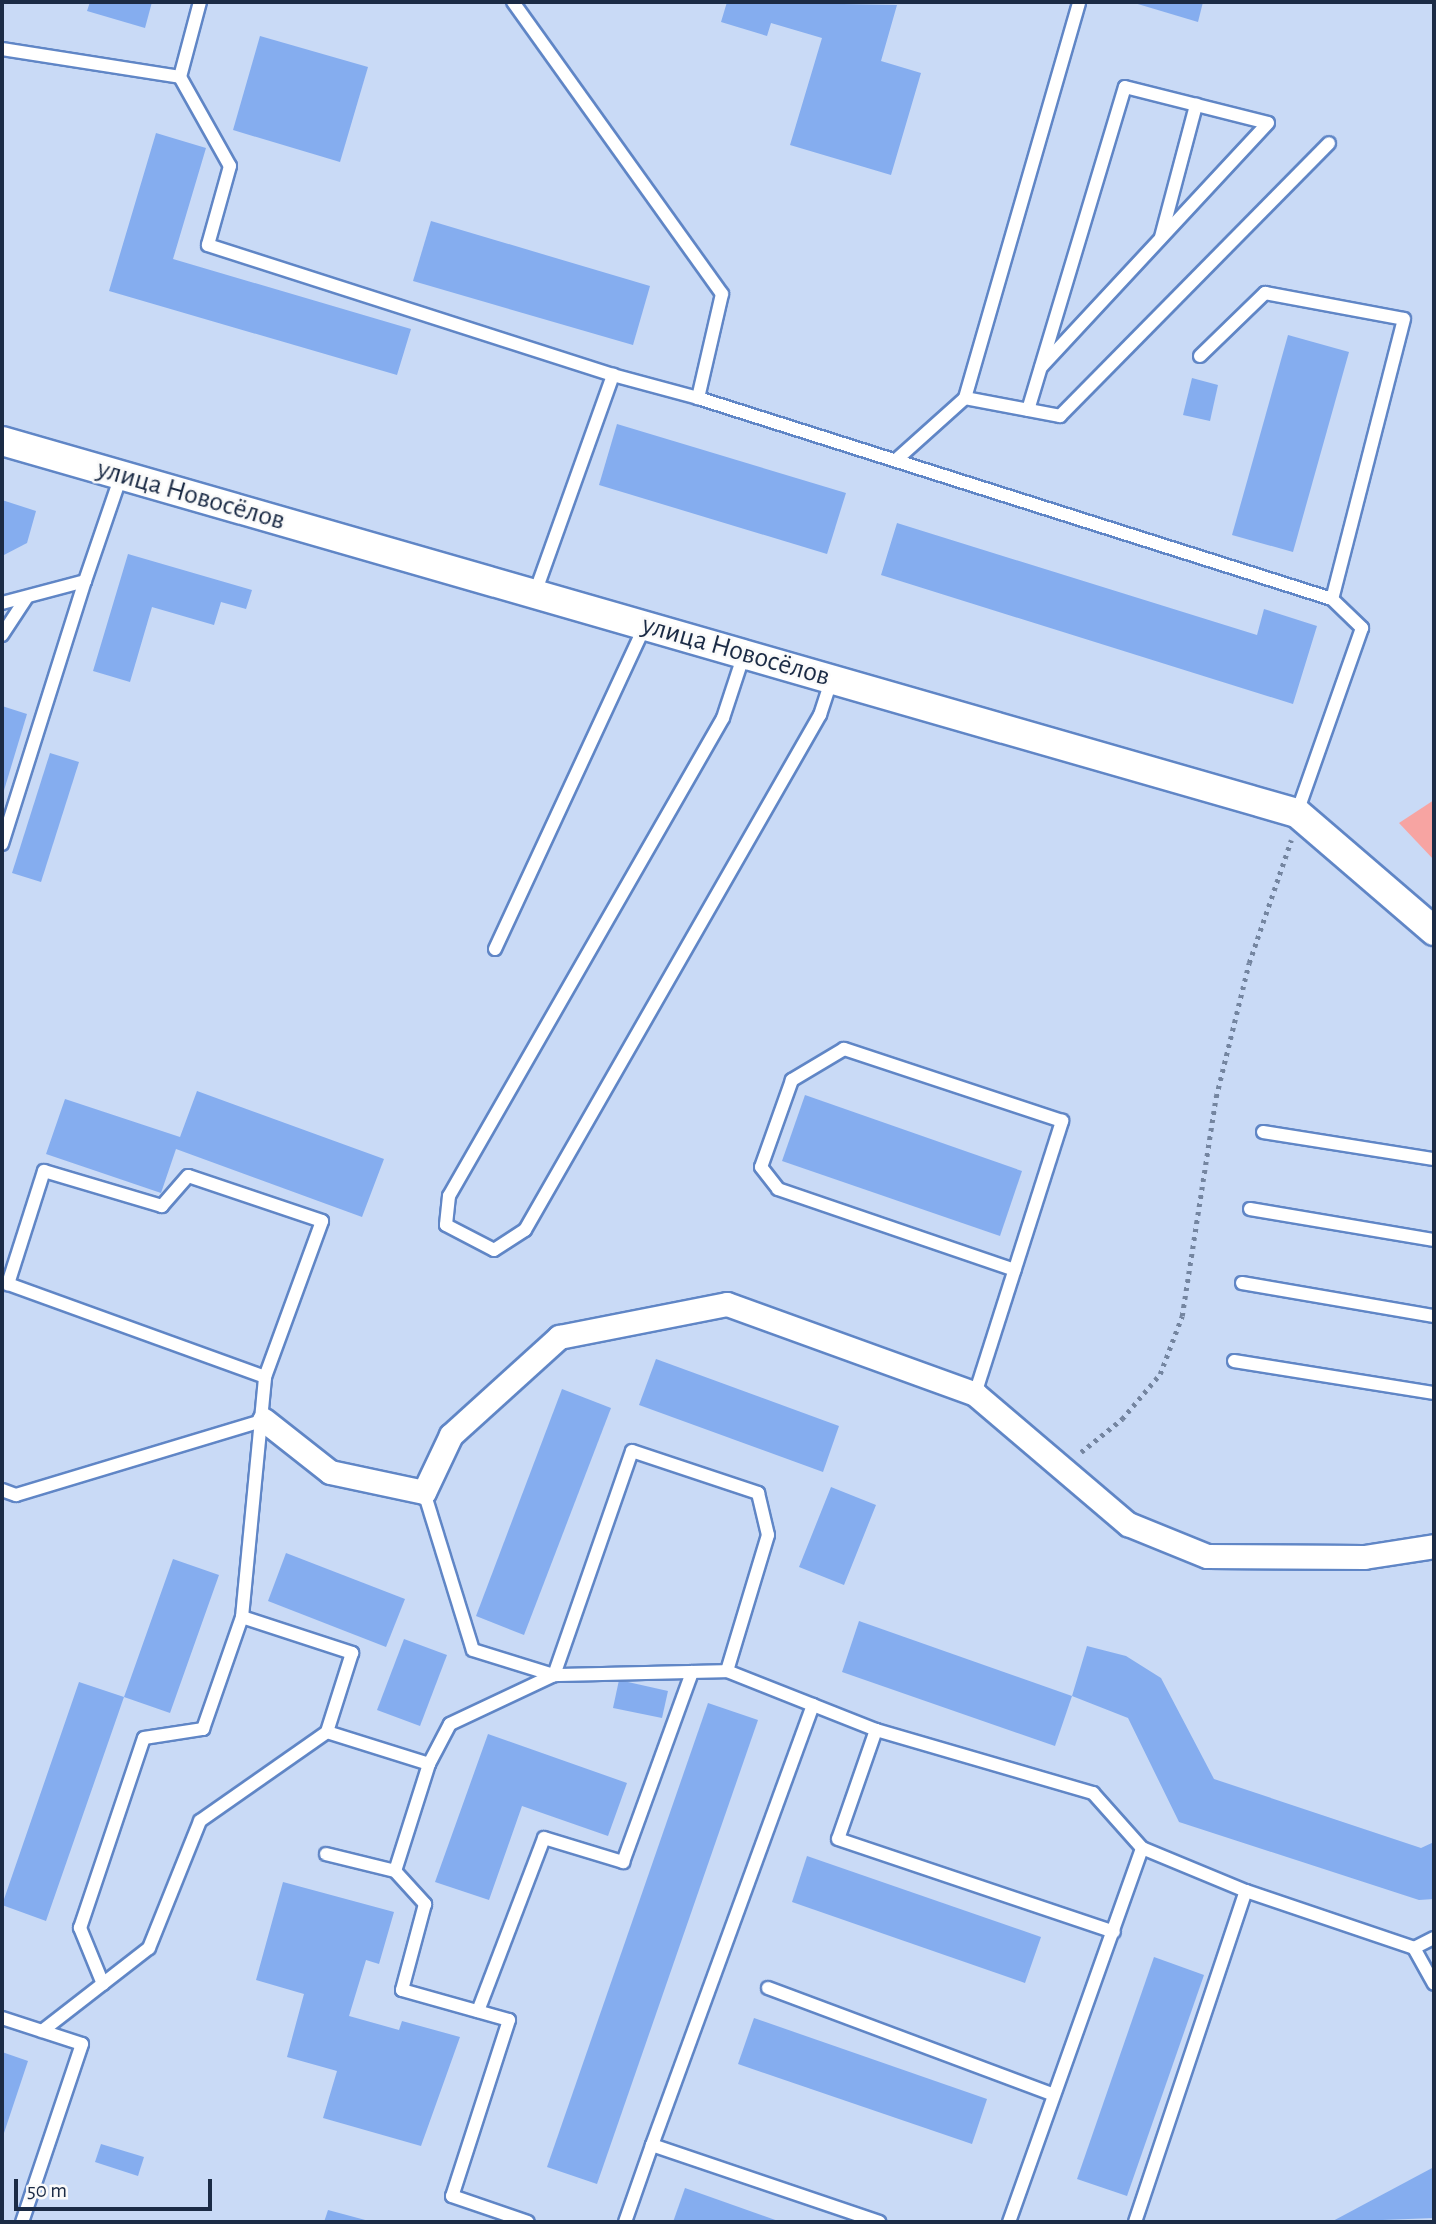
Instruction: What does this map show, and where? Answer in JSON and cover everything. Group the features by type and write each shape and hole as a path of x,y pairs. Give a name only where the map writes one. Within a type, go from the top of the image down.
{"street":[{"name":"улица Новосёлов","path":"2,441 1298,814 1434,931"},
{"path":"264,1420 330,1472 424,1492 451,1435 559,1337 727,1304 975,1394 1128,1524 1207,1556 1364,1557 1434,1546"}],"lane":[{"path":"201,2 180,77 230,166 208,245 613,375 698,398 1332,599 1362,628 1298,814"},
{"path":"513,2 722,294 698,398"},
{"path":"896,460 965,398 1079,2"},
{"path":"2,49 180,77"},
{"path":"1028,410 1125,87 1268,124 1041,367"},
{"path":"1161,238 1196,105"},
{"path":"965,398 1060,416 1329,143"},
{"path":"1200,356 1265,293 1404,319 1332,599"},
{"path":"535,593 613,375"},
{"path":"2,844 121,475"},
{"path":"2,603 86,581"},
{"path":"2,635 27,597"},
{"path":"495,949 645,625"},
{"path":"744,654 723,718 449,1196 446,1225 494,1250 525,1230 820,715 832,679"},
{"path":"975,1394 1062,1121 844,1049 792,1080 761,1167 778,1189 1014,1270"},
{"path":"1263,1132 1434,1160"},
{"path":"103,1983 80,1928 144,1738 203,1729 242,1616 264,1420 265,1377 322,1221 188,1176 162,1206 44,1171 8,1284 265,1377"},
{"path":"1250,1209 1434,1240"},
{"path":"1242,1283 1434,1316"},
{"path":"1234,1361 1434,1393"},
{"path":"2,1490 16,1494 264,1420"},
{"path":"395,1871 429,1764 450,1724 554,1675 632,1451 758,1493 768,1535 727,1671"},
{"path":"424,1492 473,1650 554,1675 727,1671 876,1730 1093,1793 1142,1848 1246,1891 1415,1948 1434,1984"},
{"path":"42,2031 149,1948 200,1822 327,1732 352,1653 242,1616"},
{"path":"478,2011 544,1838 623,1861 692,1672"},
{"path":"625,2222 813,1705"},
{"path":"876,1730 838,1839 1114,1932"},
{"path":"327,1732 429,1764"},
{"path":"1009,2222 1142,1848"},
{"path":"326,1854 395,1871 425,1905 402,1990 509,2020 452,2196 528,2222"},
{"path":"1135,2222 1246,1891"},
{"path":"1415,1948 1434,1938"},
{"path":"768,1988 1054,2095"},
{"path":"2,2018 82,2044 22,2222"},
{"path":"652,2145 879,2222"}],"path":[{"path":"1062,1467 1122,1419 1160,1374 1182,1316 1216,1097 1249,963 1298,814"}],"shaded area":[{"path":"1434,800 1434,860 1399,823"}],"building":[{"path":"90,2 152,2 145,28 87,11"},
{"path":"727,2 897,5 881,61 921,73 891,175 790,145 822,38 771,23 767,36 721,22"},
{"path":"1131,2 1203,2 1198,22"},
{"path":"260,36 368,67 340,162 233,130"},
{"path":"156,133 206,148 173,259 411,329 397,375 109,291"},
{"path":"431,221 650,286 633,345 413,281"},
{"path":"1288,335 1349,352 1293,552 1232,535"},
{"path":"1192,378 1218,385 1210,421 1183,415"},
{"path":"617,424 846,493 827,554 599,485"},
{"path":"2,500 36,511 27,543 2,556"},
{"path":"897,523 1257,635 1264,609 1317,626 1293,704 881,575"},
{"path":"128,554 252,590 246,609 221,602 214,625 152,607 130,682 93,671"},
{"path":"2,706 27,714 2,797"},
{"path":"50,753 79,762 41,882 12,873"},
{"path":"197,1091 384,1159 362,1217 176,1149 161,1193 46,1154 65,1099 180,1137"},
{"path":"805,1095 1022,1171 1000,1236 782,1161"},
{"path":"656,1359 839,1426 823,1472 639,1405"},
{"path":"562,1389 611,1408 524,1635 476,1616"},
{"path":"831,1487 876,1505 844,1585 799,1567"},
{"path":"286,1553 405,1599 386,1647 268,1601"},
{"path":"173,1559 219,1575 170,1713 124,1697"},
{"path":"859,1621 1072,1696 1055,1746 842,1672"},
{"path":"404,1639 447,1655 420,1726 377,1710"},
{"path":"1087,1646 1126,1656 1161,1678 1214,1779 1421,1848 1434,1842 1434,1899 1419,1900 1179,1822 1128,1718 1072,1696"},
{"path":"619,1680 668,1691 662,1718 613,1708"},
{"path":"79,1682 124,1697 46,1921 2,1905"},
{"path":"708,1703 758,1720 597,2184 547,2167"},
{"path":"488,1734 627,1783 608,1836 522,1806 489,1900 435,1882"},
{"path":"807,1856 1041,1937 1025,1983 792,1902"},
{"path":"283,1882 394,1912 379,1964 366,1960 349,2016 399,2030 402,2021 460,2037 421,2146 323,2118 337,2071 287,2057 304,1994 256,1980"},
{"path":"1154,1957 1204,1975 1127,2196 1077,2179"},
{"path":"754,2018 987,2099 972,2144 738,2064"},
{"path":"2,2052 28,2061 2,2139"},
{"path":"101,2144 144,2157 138,2176 95,2162"},
{"path":"1434,2167 1434,2218 1331,2222"},
{"path":"685,2188 781,2222 673,2222"},
{"path":"328,2210 369,2221 324,2222"}]}
